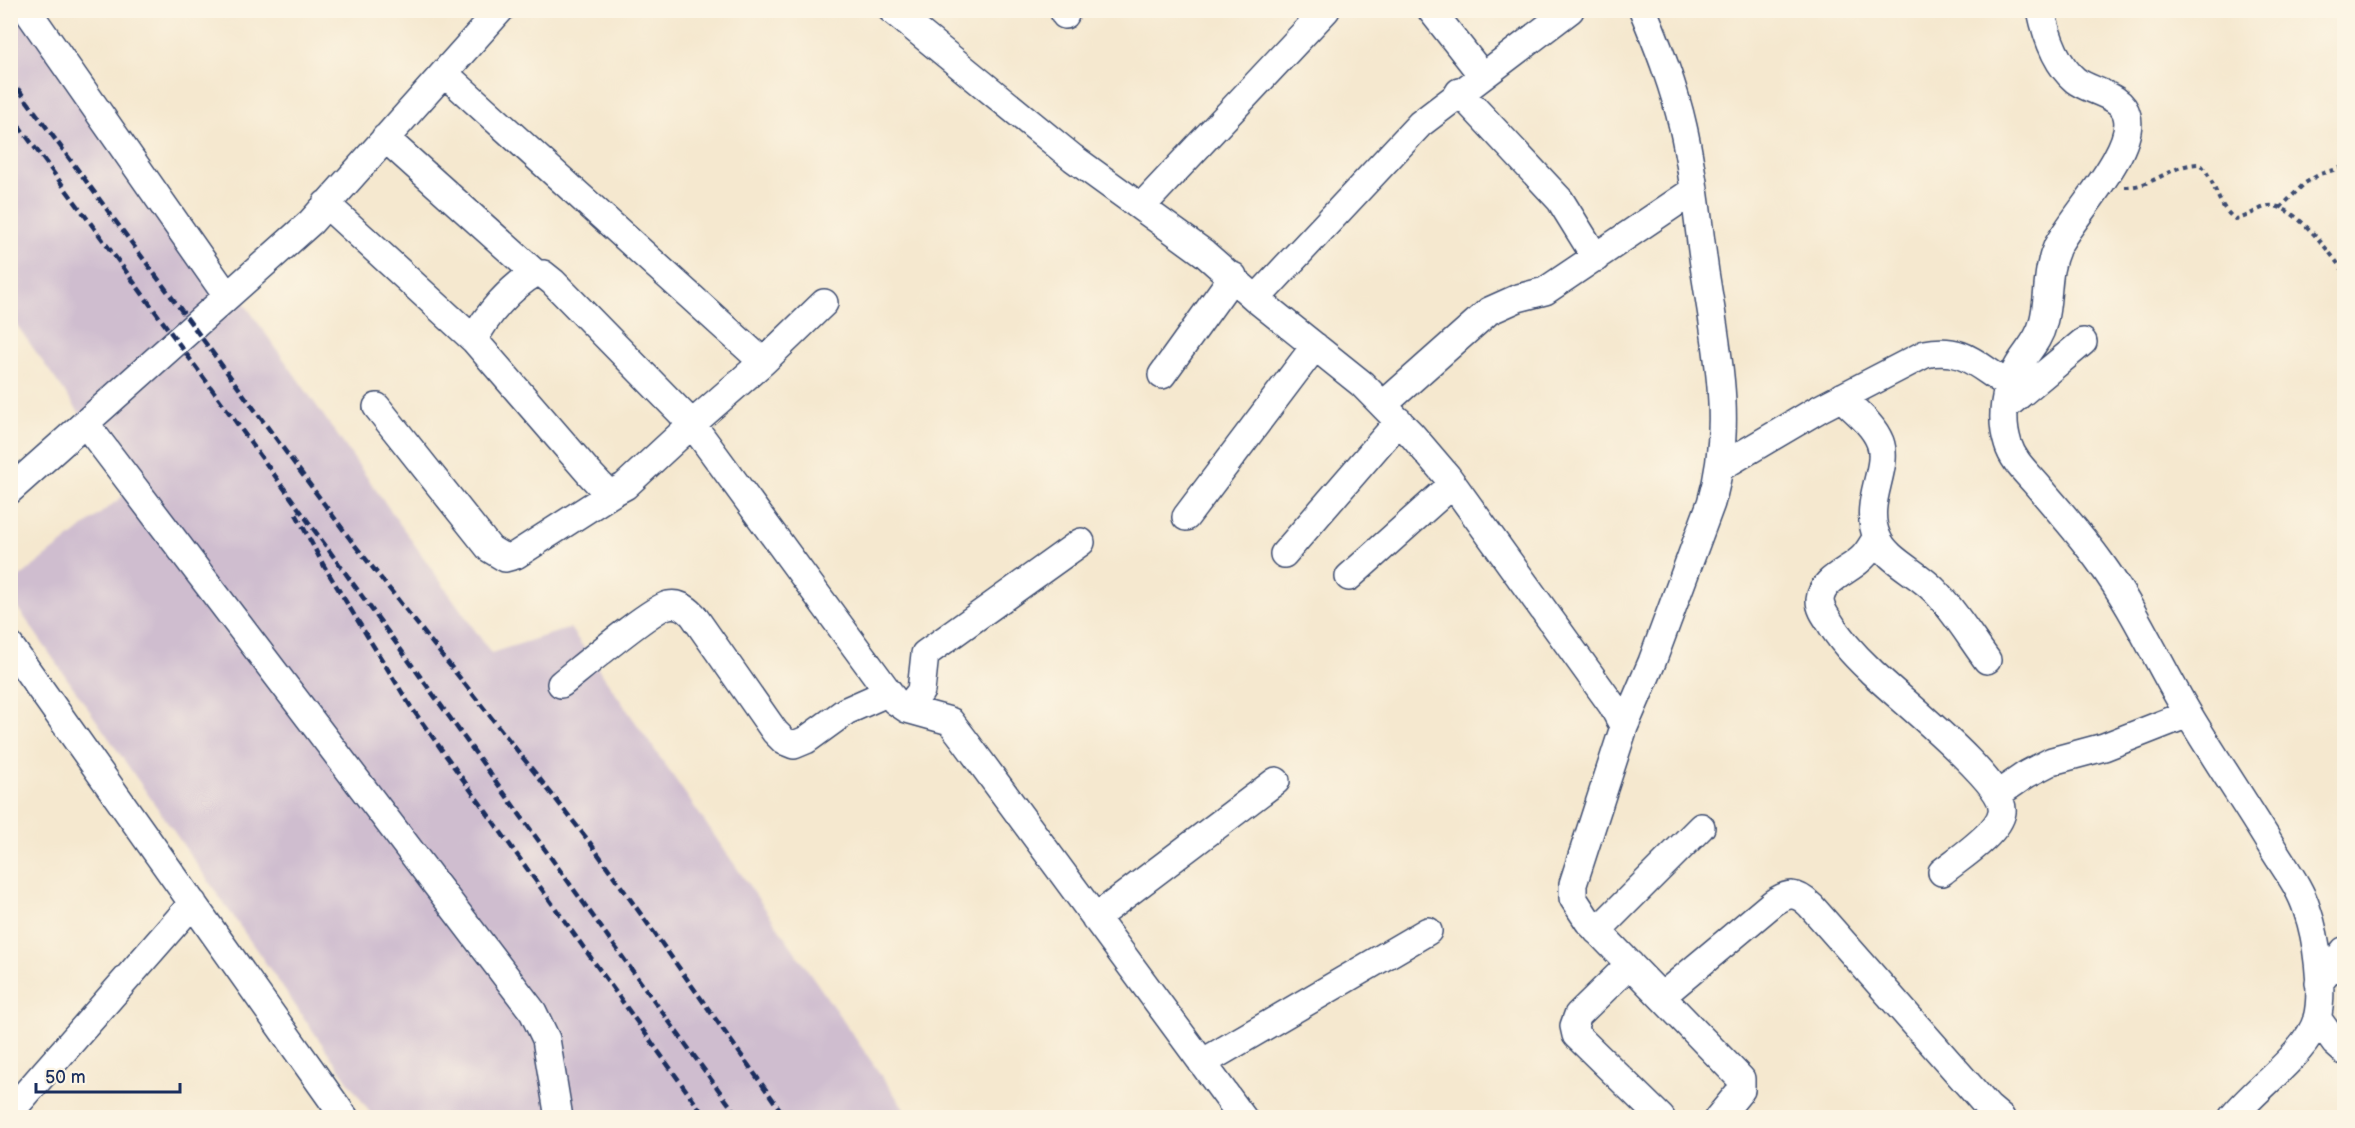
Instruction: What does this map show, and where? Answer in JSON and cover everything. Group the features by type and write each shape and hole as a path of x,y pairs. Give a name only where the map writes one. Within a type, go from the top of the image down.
{"street":[{"path":"27,10 227,296"},
{"path":"10,490 311,222 500,10"},
{"path":"892,10 1073,158 1233,276 1256,299 1362,384 1391,413 1453,484 1612,705 1624,727"},
{"path":"1141,207 1326,10"},
{"path":"1431,10 1482,75"},
{"path":"1256,299 1420,124 1459,92 1570,10"},
{"path":"1643,10 1675,97 1688,153 1722,383 1723,434 1712,503 1694,554 1624,727 1573,884 1573,898 1597,931 1741,1079 1741,1090 1718,1118"},
{"path":"2041,10 2055,52 2067,72 2082,85 2120,105 2127,116 2123,143 2097,188 2059,243 2049,268 2041,331 2007,396 2005,429 2013,456 2099,561 2129,608 2188,714 2299,891 2312,929 2319,983 2317,1018 2302,1046 2232,1118"},
{"path":"444,73 764,362"},
{"path":"1459,92 1560,200 1596,258"},
{"path":"385,138 535,273 543,274 553,282 693,424 898,700 950,721 1243,1118"},
{"path":"1284,554 1391,413 1489,311 1518,298 1545,291 1693,191"},
{"path":"326,204 474,340 604,489 614,492"},
{"path":"474,340 480,328 513,288 535,273"},
{"path":"1162,375 1233,276"},
{"path":"377,407 485,542 505,558 516,555 624,486 764,362 824,303"},
{"path":"2007,396 2083,342"},
{"path":"1186,517 1315,346"},
{"path":"1719,468 1905,362 1943,350 1958,352 1972,360 2007,396"},
{"path":"1841,397 1871,427 1880,443 1882,461 1871,506 1877,537 1888,552 1936,592 1987,660"},
{"path":"85,423 533,1012 546,1039 559,1118"},
{"path":"1349,577 1453,484"},
{"path":"1877,537 1865,556 1835,577 1826,587 1820,600 1822,609 1853,654 1946,737 1998,794 2002,811 1997,825 1942,872"},
{"path":"561,684 657,610 677,604 686,608 693,615 775,732 784,741 794,745 806,740 846,711 898,700 921,691 925,654 1081,542"},
{"path":"10,646 345,1118"},
{"path":"1998,794 2027,774 2052,762 2104,747 2188,714"},
{"path":"1095,918 1276,781"},
{"path":"1597,931 1701,827"},
{"path":"1662,996 1773,903 1784,895 1793,894 1811,906 1988,1107 2001,1118"},
{"path":"10,1112 192,903"},
{"path":"1202,1063 1428,931"},
{"path":"2319,983 2344,951"},
{"path":"1630,964 1578,1015 1574,1026 1576,1035 1661,1118"},
{"path":"2317,1018 2344,1052"}],"path":[{"path":"2097,188 2130,188 2148,183 2184,164 2200,164 2210,175 2226,212 2235,219 2247,218 2270,206 2280,208 2304,225 2344,272"},
{"path":"2280,208 2305,183 2320,174 2344,167"}],"shaded area":[{"path":"10,11 38,11 491,653 570,628 910,1117 373,1117 11,598 11,584 133,488 11,317"}],"railway":[{"path":"10,78 350,539 588,840 786,1118"},
{"path":"10,114 285,489 739,1118"},
{"path":"296,514 324,566 411,707 706,1118"}]}
